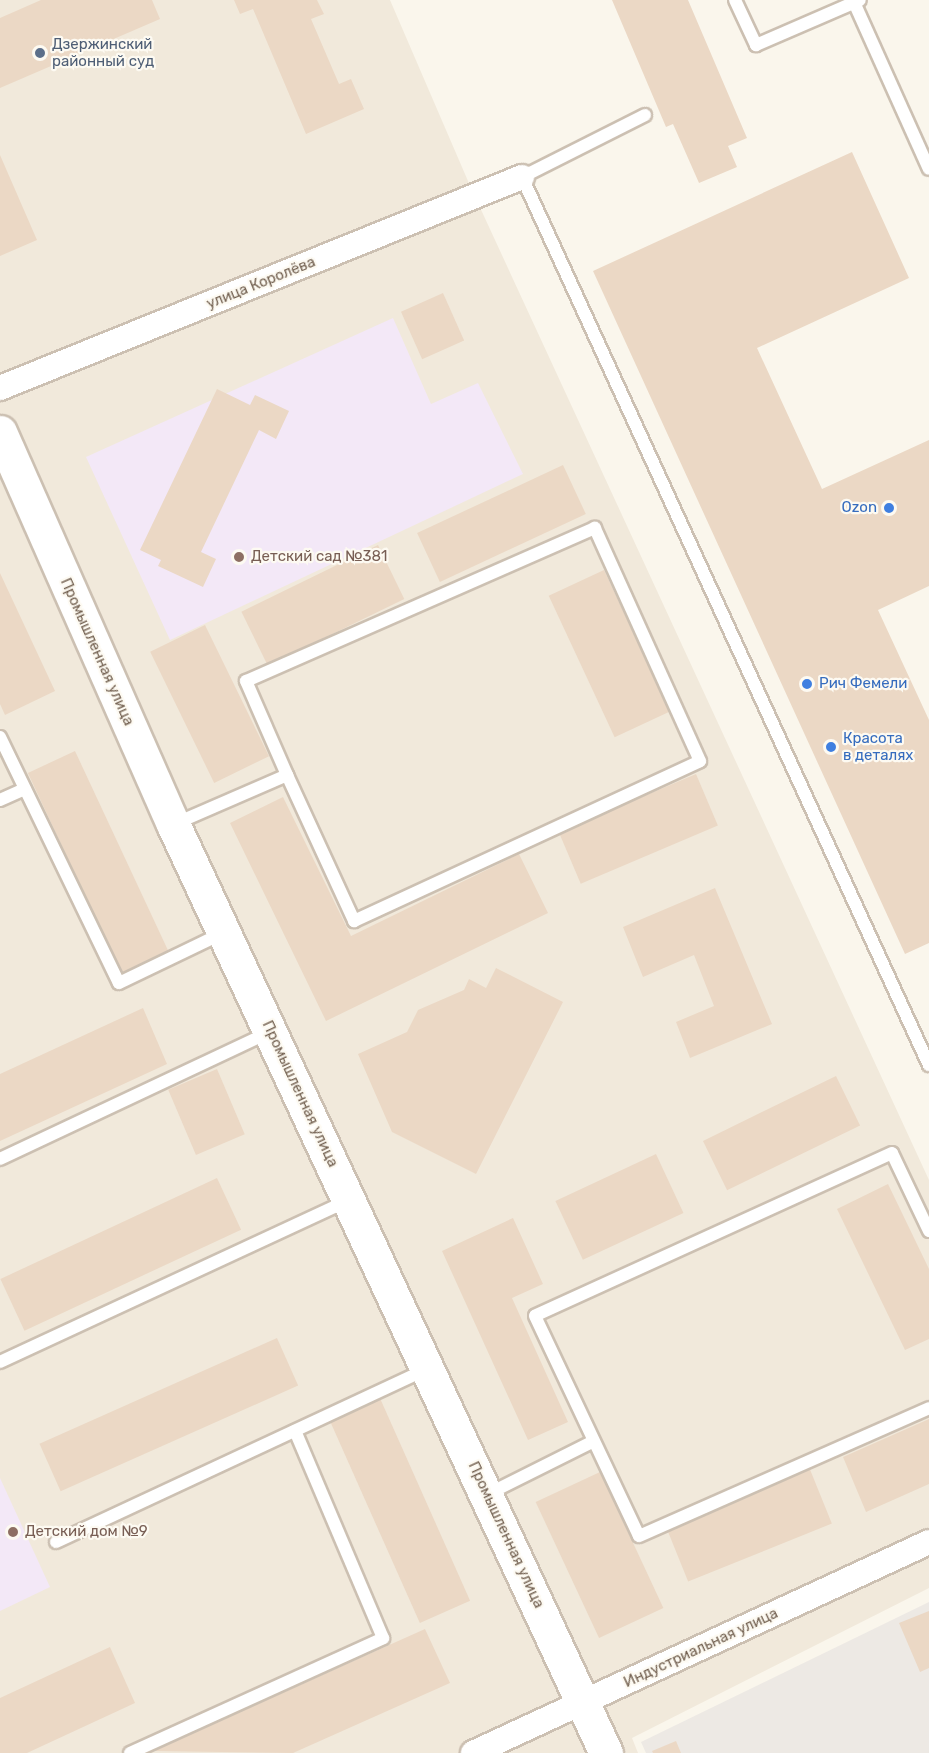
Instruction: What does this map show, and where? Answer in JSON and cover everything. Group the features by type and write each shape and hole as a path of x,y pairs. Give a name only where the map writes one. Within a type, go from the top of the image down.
{"street":[{"name":"улица Королёва","path":"0,388 522,177"},
{"name":"Промышленная улица","path":"0,432 173,824 606,1753"},
{"name":"Индустриальная улица","path":"472,1753 929,1542"}],"lane":[{"path":"735,0 756,45 856,1 929,169"},
{"path":"645,115 522,177 929,1065"},
{"path":"595,528 700,761 354,921 287,775 246,681 595,528"},
{"path":"0,737 119,983 224,933"},
{"path":"173,824 287,775"},
{"path":"0,800 25,789"},
{"path":"0,1159 271,1032"},
{"path":"929,1231 892,1153 535,1316 592,1442 639,1536 929,1408"},
{"path":"0,1362 349,1200"},
{"path":"56,1542 428,1369"},
{"path":"130,1753 383,1638 296,1431"},
{"path":"487,1494 592,1442"}],"shaded area":[{"path":"0,0 390,0 471,188 929,1180 929,1588 632,1738 638,1753 0,1753"},
{"name":"Детский сад №381","path":"393,318 431,404 478,383 523,474 170,640 86,457"},
{"name":"Детский дом №9","path":"0,1478 50,1587 0,1611"},
{"path":"929,1602 929,1753 646,1753 641,1742"}],"building":[{"name":"Дзержинский районный суд","path":"41,0 152,0 160,19 0,88 0,18"},
{"path":"234,0 317,0 324,14 311,19 339,84 351,79 364,109 306,134 253,9 240,14"},
{"path":"612,0 688,0 747,138 728,146 737,167 699,183 673,124 666,127"},
{"path":"852,152 909,278 757,348 822,489 929,440 929,586 878,610 929,720 929,943 905,954 593,271"},
{"path":"0,155 37,240 0,256"},
{"path":"443,293 464,341 422,359 401,312"},
{"path":"217,389 250,405 255,395 289,411 276,439 259,430 201,552 216,559 203,587 158,566 161,560 140,550"},
{"path":"563,465 586,514 440,582 417,533"},
{"path":"378,545 404,599 268,666 241,612"},
{"path":"604,570 670,711 615,737 549,596"},
{"path":"0,573 55,691 5,715 0,704"},
{"path":"205,625 269,756 214,783 150,652"},
{"path":"75,751 169,953 122,975 28,773"},
{"path":"696,774 718,826 581,884 559,832"},
{"path":"283,797 351,936 519,854 548,913 326,1021 230,823"},
{"path":"715,888 772,1024 690,1058 676,1022 714,1006 694,955 643,977 623,927"},
{"path":"496,968 563,1002 476,1174 392,1132 358,1054 407,1032 418,1010 464,990 469,979 486,988"},
{"path":"143,1008 167,1064 0,1141 0,1074"},
{"path":"217,1069 245,1134 196,1155 168,1090"},
{"path":"836,1076 860,1125 727,1190 703,1141"},
{"path":"656,1154 683,1213 583,1260 555,1201"},
{"path":"217,1178 241,1230 24,1331 0,1279"},
{"path":"888,1184 929,1269 929,1339 905,1350 837,1209"},
{"path":"513,1218 543,1284 512,1298 568,1422 528,1440 442,1251"},
{"path":"277,1338 298,1386 61,1491 39,1444"},
{"path":"379,1396 470,1601 420,1623 329,1418"},
{"path":"929,1419 929,1484 866,1512 843,1457"},
{"path":"809,1467 832,1524 688,1582 665,1525"},
{"path":"600,1472 663,1608 599,1638 536,1502"},
{"path":"929,1611 929,1668 920,1672 899,1623"},
{"path":"425,1629 450,1683 293,1753 152,1751"},
{"path":"110,1647 135,1703 27,1753 0,1753 0,1698"},
{"path":"676,1741 681,1753 653,1753 652,1751"}],"place":[{"name":"Дзержинский районный суд","path":"40,53"},
{"name":"Ozon","path":"889,508"},
{"name":"Детский сад №381","path":"239,557"},
{"name":"Рич Фемели","path":"807,684"},
{"name":"Красота в деталях","path":"831,747"},
{"name":"Детский дом №9","path":"13,1532"}]}
